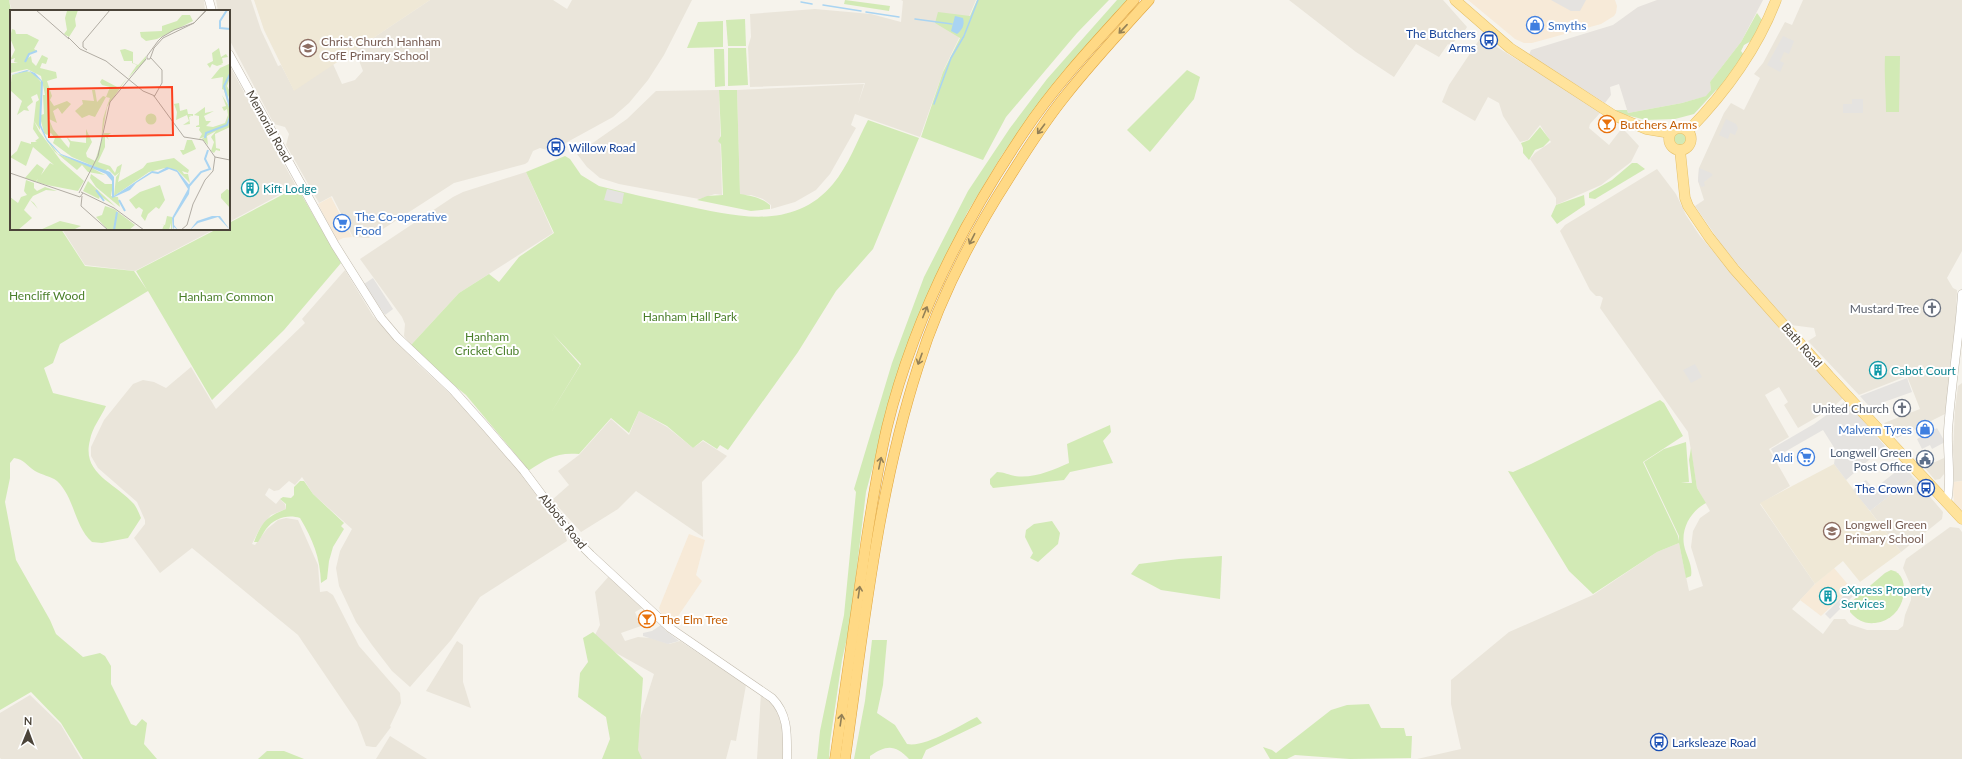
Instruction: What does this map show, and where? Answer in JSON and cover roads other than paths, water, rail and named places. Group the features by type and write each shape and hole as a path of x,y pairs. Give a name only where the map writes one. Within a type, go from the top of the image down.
{"highway":[{"path":"835,759 877,476 887,427 900,382 921,323 947,263 969,220 1024,131 1055,90 1134,0"},
{"path":"845,759 873,564 889,472 914,379 938,312 979,226 1035,137 1065,96 1102,51 1149,0"}],"main road":[{"path":"1455,0 1510,48 1613,115 1646,129 1670,133 1680,128 1688,131 1691,138 1690,143 1685,149 1680,150 1670,146 1670,133"},
{"path":"1688,131 1709,109 1753,50 1767,24 1776,0"},
{"name":"Bath Road","path":"1680,150 1685,198 1688,206 1709,238 1734,269 1829,376 1962,519"}],"street":[{"path":"210,0 212,10"},
{"name":"Memorial Road","path":"230,56 278,144 346,261"},
{"name":"Abbots Road","path":"346,261 381,318 397,337 453,390 486,426 524,471 575,539 670,628 772,698 779,705 786,725 787,759"},
{"path":"1947,502 1949,479 1948,433 1959,339 1962,294"},
{"path":"1937,491 1949,479"}],"water":[{"path":"955,16 963,18 964,21 963,27 957,34 951,31"}],"waterway":[{"path":"934,104 951,58 964,36 978,0"},
{"path":"801,2 812,4"},
{"path":"823,5 861,11"},
{"path":"866,12 899,17"},
{"path":"915,19 952,24"}],"place":[{"name":"Smyths","path":"1535,25"},
{"name":"The Butchers Arms","path":"1489,40"},
{"name":"Christ Church Hanham CofE Primary School","path":"308,48"},
{"name":"Butchers Arms","path":"1607,124"},
{"name":"Willow Road","path":"556,147"},
{"name":"Kift Lodge","path":"250,188"},
{"name":"The Co-operative Food","path":"342,223"},
{"name":"Mustard Tree","path":"1932,308"},
{"name":"Cabot Court","path":"1878,370"},
{"name":"United Church","path":"1902,408"},
{"name":"Malvern Tyres","path":"1925,429"},
{"name":"Aldi","path":"1806,457"},
{"name":"Longwell Green Post Office","path":"1925,459"},
{"name":"The Crown","path":"1926,488"},
{"name":"Longwell Green Primary School","path":"1832,531"},
{"name":"eXpress Property Services","path":"1828,596"},
{"name":"The Elm Tree","path":"647,619"},
{"name":"Larksleaze Road","path":"1659,742"}],"park label":[{"name":"Hencliff Wood","path":"47,295"},
{"name":"Hanham Common","path":"226,296"},
{"name":"Hanham Hall Park","path":"690,316"},
{"name":"Hanham Cricket Club","path":"487,343"}]}
